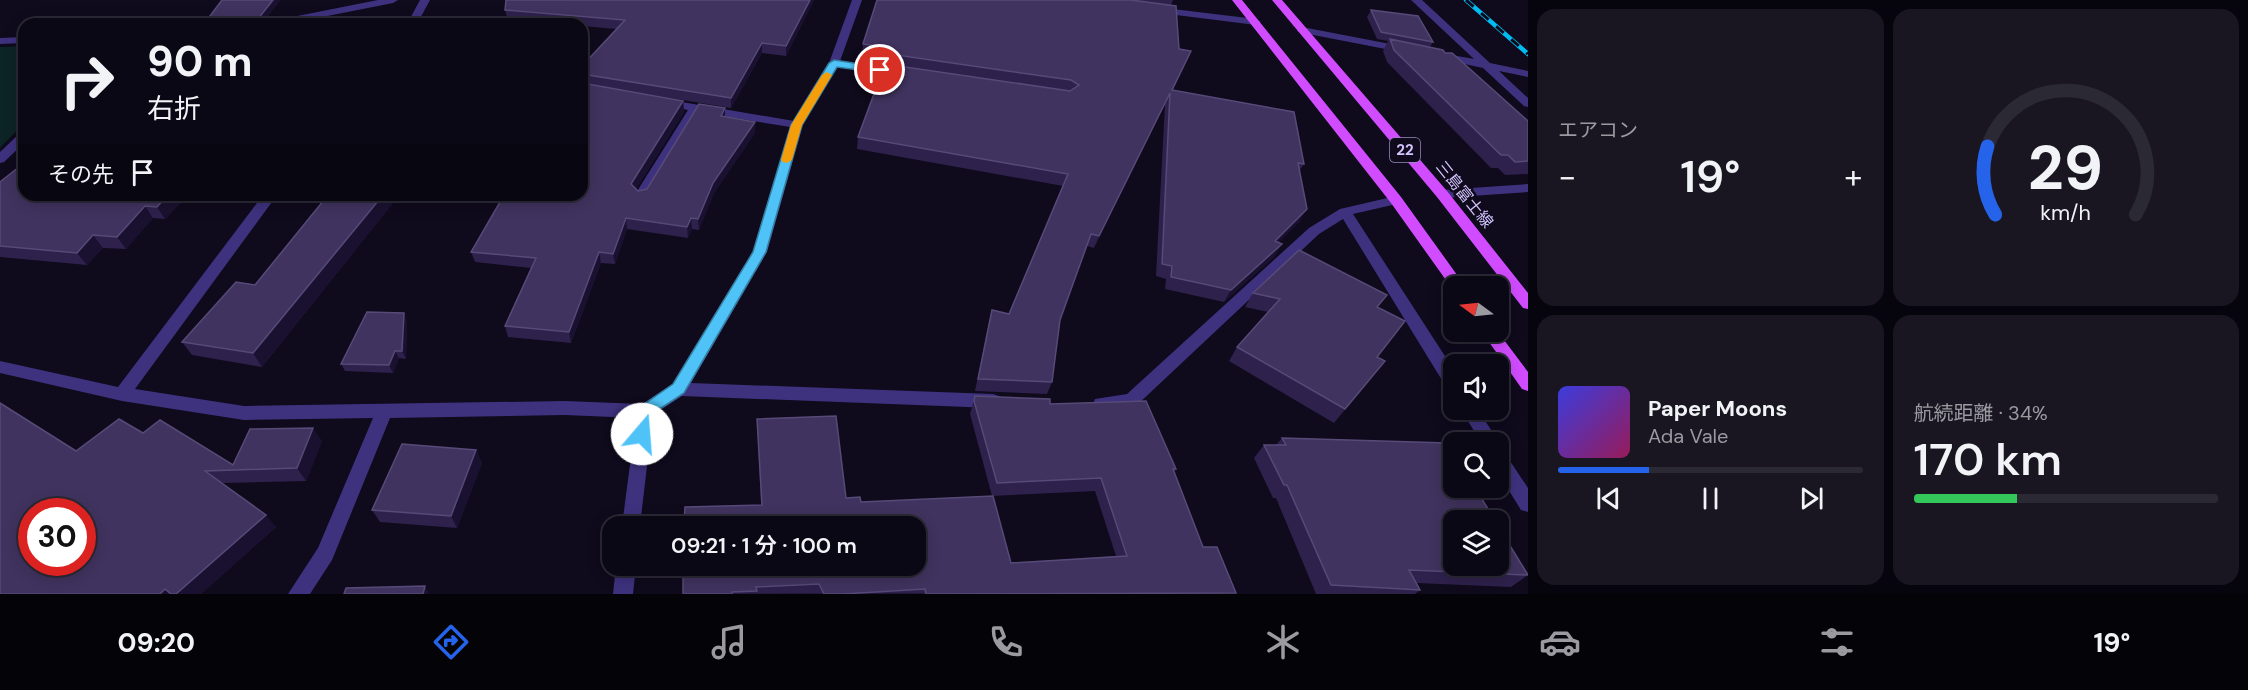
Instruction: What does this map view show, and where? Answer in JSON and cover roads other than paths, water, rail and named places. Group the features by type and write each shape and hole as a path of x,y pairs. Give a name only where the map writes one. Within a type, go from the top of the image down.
{"main road":[{"name":"22","path":"1237,0 1396,200 1451,276"},
{"name":"三島富士線","path":"1277,0 1442,194 1528,304"},
{"path":"1497,342 1528,384"}],"street":[{"path":"302,18 393,0"},
{"path":"415,18 425,0"},
{"path":"0,367 122,394 244,413 565,408 645,411 678,389 760,252 797,125 834,63 857,0"},
{"path":"1416,0 1528,104"},
{"path":"1140,7 1256,22"},
{"path":"1302,30 1418,52"},
{"path":"0,41 18,40"},
{"path":"1430,54 1528,74"},
{"path":"834,63 915,75"},
{"path":"651,99 797,125"},
{"path":"641,196 696,107"},
{"path":"0,159 18,142"},
{"path":"1442,194 1528,188"},
{"path":"1081,405 1131,400 1314,231 1345,212 1396,200"},
{"path":"122,394 266,201"},
{"path":"1345,212 1443,368"},
{"path":"678,389 1010,402"},
{"path":"298,594 325,554 384,411"},
{"path":"632,516 645,411"},
{"path":"1509,474 1528,504"},
{"path":"622,594 625,576"}],"railway":[{"path":"1466,0 1528,54"}]}
